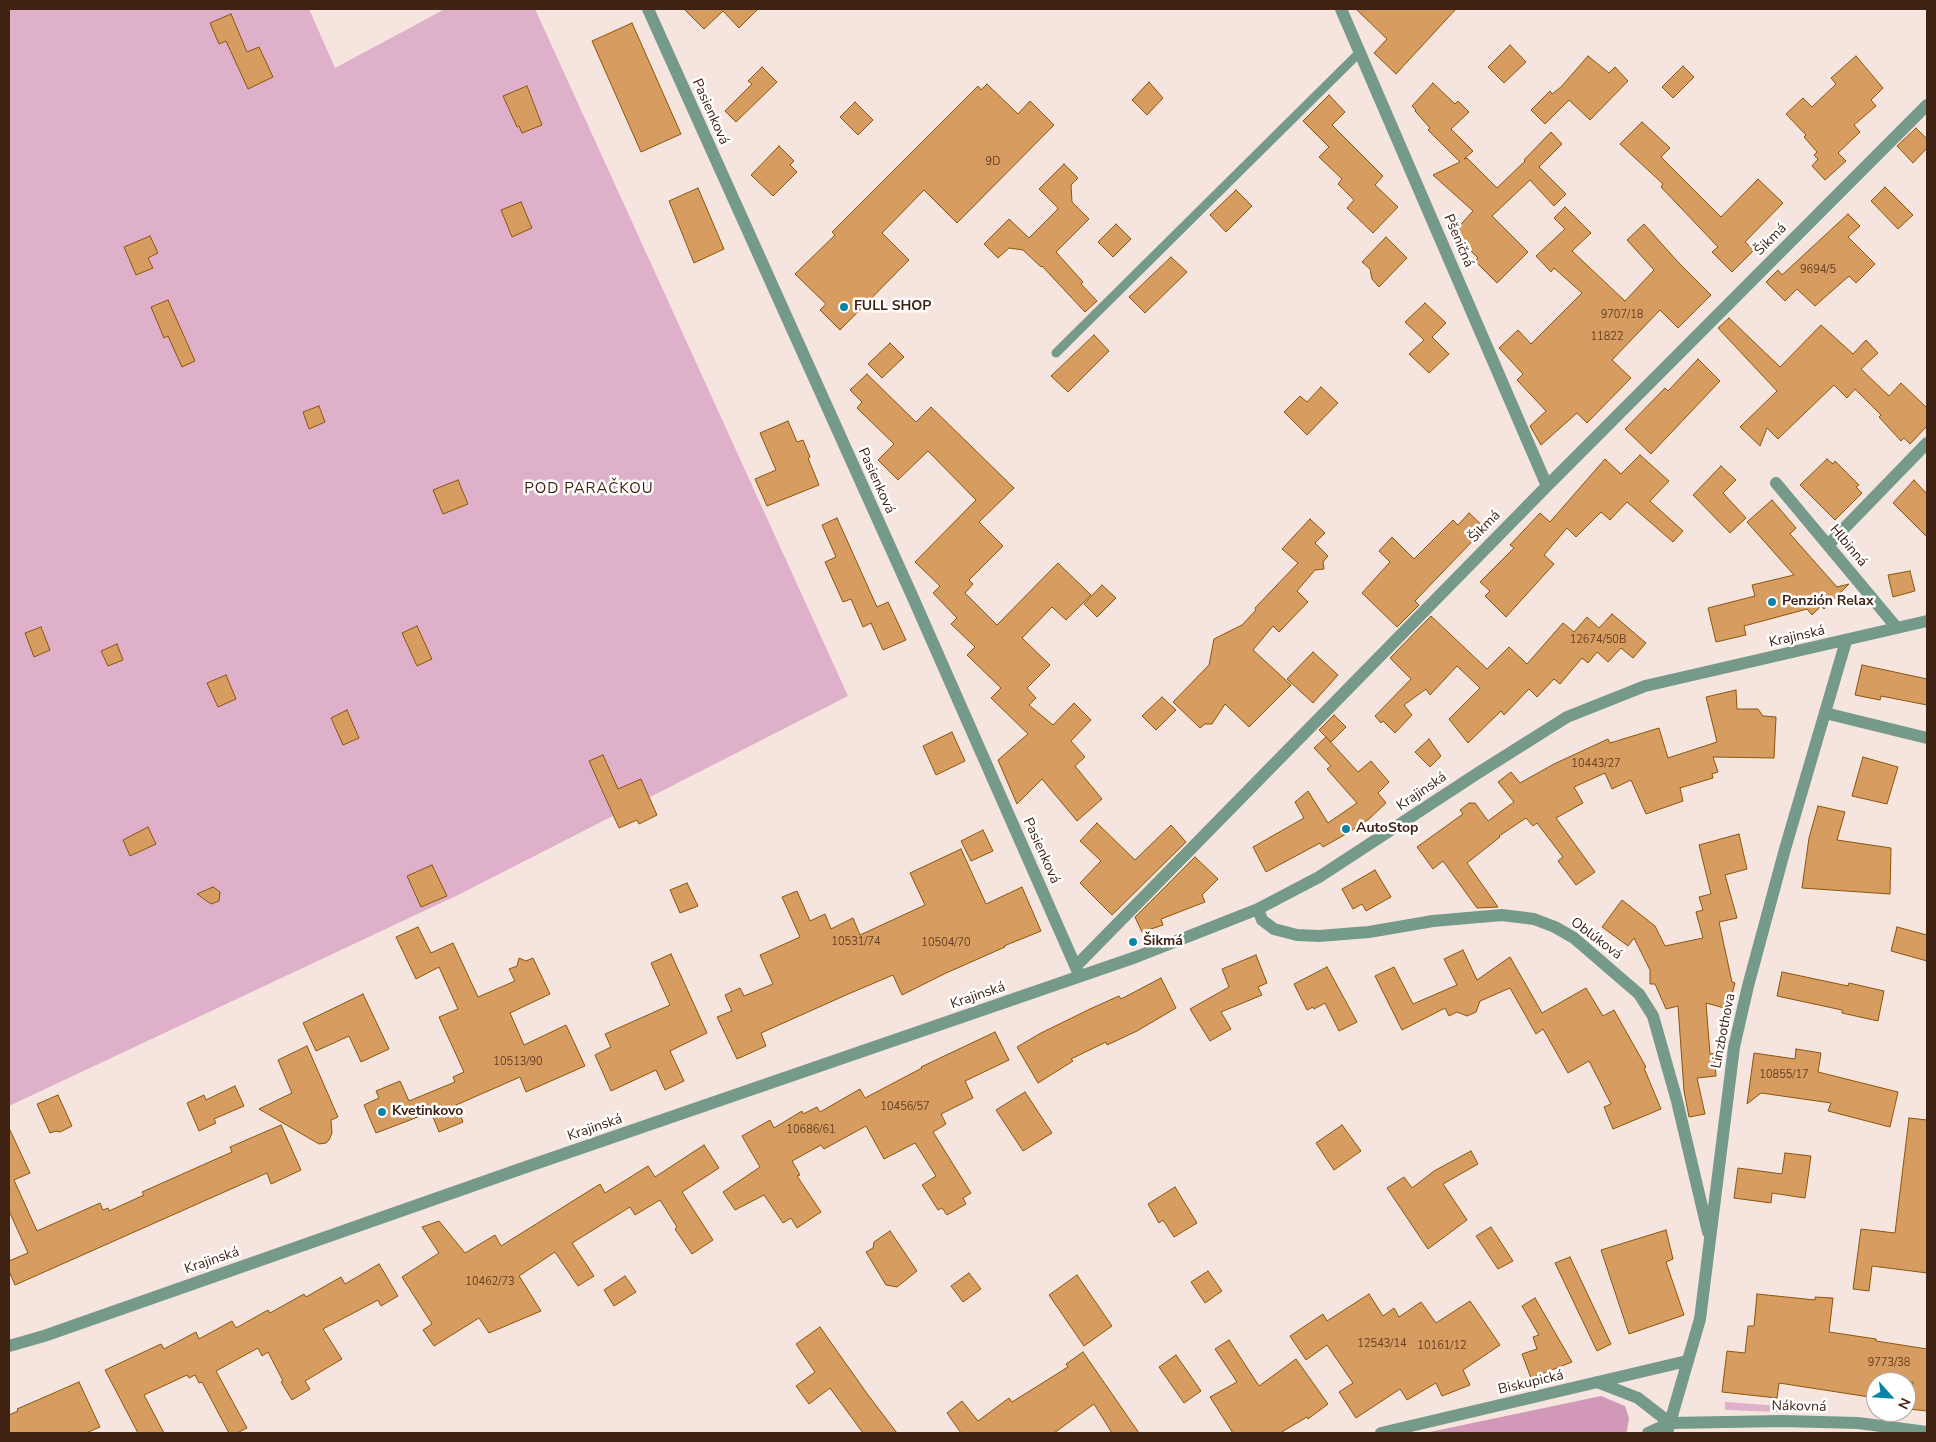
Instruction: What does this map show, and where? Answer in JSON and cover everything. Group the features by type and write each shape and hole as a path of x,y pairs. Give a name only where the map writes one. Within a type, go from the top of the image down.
{"street":[{"name":"Pasienková","path":"648,9 914,600 1078,971"},
{"name":"Pšeničná","path":"1341,9 1547,486"},
{"name":"Šikmá","path":"1078,971 1547,486 1927,105"},
{"path":"1828,545 1927,443"},
{"name":"Hlbinná","path":"1776,483 1897,628"},
{"name":"Krajinská","path":"9,1346 44,1336 1078,971 1136,957 1258,909 1326,872 1478,772 1567,717 1645,686 1927,621"},
{"name":"Linzbothova","path":"1668,1428 1700,1319 1734,1047 1762,936 1846,641"},
{"path":"1824,713 1927,738"},
{"name":"Oblúková","path":"1258,909 1262,920 1274,928 1297,934 1319,936 1369,932 1448,919 1502,915 1534,919 1574,938 1639,994 1653,1016 1677,1101 1709,1237"},
{"name":"Biskupická","path":"1381,1433 1687,1361"},
{"path":"1597,1382 1638,1398 1668,1428"},
{"name":"Nákovná","path":"1668,1428 1772,1421 1858,1423 1927,1432"},
{"path":"1648,1433 1668,1428"}],"lane":[{"path":"1056,353 1360,52"}],"shaded area":[{"path":"9,9 309,9 335,68 445,9 535,9 848,696 458,895 9,1106"},
{"path":"1601,1396 1625,1406 1629,1418 1627,1431 1624,1433 1425,1433"},
{"path":"1725,1402 1781,1406 1780,1412 1725,1410"}],"building":[{"path":"684,9 758,9 739,28 723,11 704,29"},
{"path":"1356,9 1456,9 1396,74 1374,53 1387,39"},
{"path":"231,14 247,52 259,47 273,77 248,89 226,41 219,44 210,23"},
{"path":"632,23 681,134 641,152 592,41"},
{"path":"1510,45 1526,62 1504,83 1488,67"},
{"path":"1588,56 1609,73 1615,67 1628,81 1590,120 1569,100 1545,124 1531,110 1550,91 1552,94 1561,87"},
{"path":"1856,56 1883,88 1871,100 1876,106 1854,125 1860,132 1838,153 1846,161 1825,180 1812,166 1818,159 1814,155 1817,152 1804,137 1806,135 1786,114 1803,98 1812,107 1836,84 1831,78"},
{"path":"1683,66 1694,77 1673,98 1662,87"},
{"path":"762,67 777,82 736,122 725,111 752,84 748,81"},
{"path":"1149,82 1163,98 1147,115 1132,100"},
{"path":"1433,83 1455,104 1458,101 1469,112 1451,129 1473,151 1464,159 1467,158 1497,188 1551,132 1562,144 1539,167 1566,194 1554,206 1530,180 1492,216 1528,252 1497,283 1475,261 1478,258 1453,233 1473,211 1433,175 1460,162 1428,130 1430,128 1412,106"},
{"path":"987,84 1018,114 1030,101 1054,125 957,223 924,190 882,233 909,260 840,330 820,310 826,304 795,274 835,235 832,232 978,86 981,90"},
{"path":"527,86 542,125 522,133 519,126 517,127 503,96"},
{"path":"1329,95 1345,112 1332,125 1383,176 1375,185 1398,207 1373,233 1347,208 1354,200 1338,184 1342,179 1319,157 1329,147 1303,121"},
{"path":"855,102 873,120 858,135 840,117"},
{"path":"1642,122 1670,148 1661,157 1721,217 1758,179 1783,203 1745,242 1754,250 1732,272 1712,252 1718,247 1661,187 1663,184 1620,144"},
{"path":"1916,128 1927,139 1927,148 1913,163 1897,146"},
{"path":"779,146 794,161 790,165 797,172 773,196 751,175"},
{"path":"1064,164 1078,178 1071,185 1072,202 1089,219 1056,252 1097,301 1085,312 1042,266 1023,250 1009,248 998,258 984,244 1009,219 1029,238 1057,210 1058,208 1039,189"},
{"path":"1885,187 1913,215 1898,229 1871,201"},
{"path":"698,188 724,249 694,263 669,201"},
{"path":"1236,190 1252,206 1226,232 1210,215"},
{"path":"521,202 532,228 512,237 501,210"},
{"path":"1565,207 1591,233 1572,251 1625,301 1654,270 1627,240 1644,224 1711,295 1678,328 1660,310 1612,360 1631,378 1587,423 1577,413 1541,445 1530,426 1546,411 1517,380 1523,374 1499,348 1518,330 1531,344 1582,293 1554,268 1551,272 1536,256 1565,229 1554,218"},
{"path":"1848,214 1860,226 1848,237 1875,264 1856,283 1849,276 1815,306 1797,289 1785,301 1766,282 1778,270 1782,275"},
{"path":"1116,224 1131,239 1113,257 1098,242"},
{"path":"150,236 158,253 148,258 153,268 136,275 124,247"},
{"path":"1386,237 1407,258 1379,287 1372,279 1370,269 1362,262"},
{"path":"1171,257 1187,272 1145,313 1129,297"},
{"path":"168,300 195,361 182,367 168,336 164,338 151,307"},
{"path":"1425,303 1446,323 1432,337 1449,354 1429,373 1409,354 1424,340 1405,322"},
{"path":"1729,318 1780,367 1821,325 1853,354 1866,340 1878,353 1861,369 1889,396 1901,383 1927,408 1927,426 1910,444 1904,438 1901,441 1879,417 1881,415 1855,389 1847,398 1834,385 1778,439 1767,428 1760,446 1740,427 1777,391 1718,328"},
{"path":"1094,335 1109,351 1068,392 1051,376"},
{"path":"890,343 904,357 882,378 868,364"},
{"path":"1698,359 1720,381 1651,454 1625,429 1665,388 1668,391"},
{"path":"867,374 916,422 931,407 1014,488 979,522 1003,546 969,580 973,584 965,593 997,625 1058,563 1091,595 1066,620 1052,607 1022,638 1050,665 1027,688 1036,698 1029,705 1053,725 1074,703 1091,720 1071,741 1085,757 1075,766 1102,799 1077,821 1042,779 1017,804 998,760 1028,734 991,698 1001,688 967,655 975,647 951,624 957,618 933,593 940,586 915,562 976,500 928,451 898,480 878,460 894,444 857,408 862,402 850,390"},
{"path":"1321,387 1338,403 1307,435 1284,412 1300,396 1307,402"},
{"path":"319,406 325,422 309,429 303,412"},
{"path":"788,421 797,442 803,440 819,485 767,506 755,479 776,470 760,433"},
{"path":"1640,455 1669,481 1650,501 1683,531 1673,542 1627,502 1610,520 1601,512 1576,537 1567,528 1544,555 1554,564 1506,617 1485,596 1490,591 1480,582 1514,548 1510,545 1540,513 1550,522 1605,459 1621,474"},
{"path":"1827,459 1833,464 1835,461 1859,485 1856,487 1862,493 1835,520 1800,485"},
{"path":"1721,466 1736,480 1723,493 1746,518 1730,533 1693,495"},
{"path":"458,480 468,504 443,514 433,490"},
{"path":"1914,480 1927,494 1927,537 1893,503"},
{"path":"1772,500 1796,528 1790,534 1837,587 1849,584 1824,609 1821,606 1812,615 1807,609 1744,626 1746,635 1716,642 1708,608 1755,596 1752,585 1794,575 1747,522"},
{"path":"1469,513 1485,528 1415,601 1419,605 1397,627 1362,593 1390,562 1379,551 1392,537 1414,559 1453,520 1458,525"},
{"path":"837,518 877,607 888,602 906,640 883,650 871,623 863,627 851,599 843,602 825,562 836,557 822,525"},
{"path":"1310,519 1325,533 1315,543 1328,556 1323,562 1324,569 1315,570 1297,591 1308,602 1279,632 1273,626 1253,650 1291,685 1249,727 1225,704 1212,724 1205,724 1200,728 1173,702 1209,665 1214,639 1242,625 1256,610 1255,608 1298,563 1282,549"},
{"path":"1910,571 1915,591 1893,597 1888,575"},
{"path":"1102,585 1116,598 1097,617 1084,604"},
{"path":"1612,614 1646,643 1633,658 1621,648 1608,662 1597,652 1588,663 1582,658 1560,684 1554,679 1537,697 1529,689 1504,715 1501,711 1468,743 1449,719 1480,688 1457,666 1430,695 1426,689 1404,705 1412,715 1395,733 1375,716 1411,679 1390,658 1431,616 1487,669 1509,647 1527,664 1563,623 1574,632 1587,617 1599,628"},
{"path":"417,626 432,659 417,666 402,633"},
{"path":"41,627 50,650 34,657 25,633"},
{"path":"117,644 123,660 108,666 101,651"},
{"path":"1313,652 1338,675 1313,703 1287,679"},
{"path":"1862,665 1927,679 1927,705 1881,696 1880,700 1855,695"},
{"path":"226,675 236,699 218,707 207,683"},
{"path":"1736,690 1737,709 1758,709 1763,716 1776,717 1774,758 1713,757 1718,772 1712,774 1713,778 1680,788 1683,801 1646,814 1631,780 1612,789 1605,773 1574,787 1583,803 1556,818 1595,872 1576,885 1558,861 1563,857 1537,823 1533,826 1526,818 1499,836 1467,863 1498,907 1477,908 1443,861 1433,869 1417,847 1463,814 1460,810 1469,803 1475,803 1488,821 1514,802 1498,782 1511,772 1520,783 1554,764 1608,739 1610,743 1659,728 1668,758 1717,742 1706,697"},
{"path":"1162,697 1176,710 1156,730 1142,716"},
{"path":"347,710 359,738 343,745 331,718"},
{"path":"1334,715 1346,727 1331,742 1319,730"},
{"path":"952,732 965,761 936,775 923,746"},
{"path":"1326,737 1358,772 1371,761 1389,782 1378,793 1386,803 1369,819 1346,834 1323,847 1320,843 1266,872 1253,847 1304,818 1295,802 1308,791 1328,823 1357,803 1327,769 1331,766 1314,748"},
{"path":"1429,739 1441,756 1430,767 1415,752"},
{"path":"603,755 618,789 641,779 657,815 639,824 637,820 619,828 589,761"},
{"path":"1863,757 1898,767 1887,804 1852,796"},
{"path":"1818,806 1845,812 1837,840 1891,848 1890,894 1802,888 1809,838"},
{"path":"1097,823 1135,860 1171,825 1186,842 1112,915 1080,883 1101,861 1080,841"},
{"path":"148,827 156,844 130,856 123,840"},
{"path":"983,830 993,851 971,861 961,841"},
{"path":"1739,834 1747,869 1725,875 1737,918 1719,922 1732,982 1735,983 1728,1009 1706,1003 1710,1054 1714,1053 1716,1076 1697,1078 1705,1114 1689,1117 1684,1091 1678,1006 1666,1009 1655,984 1650,984 1650,970 1634,938 1628,946 1602,927 1622,900 1655,926 1665,946 1703,938 1696,912 1703,910 1699,897 1711,894 1699,845"},
{"path":"961,849 986,904 1022,887 1041,931 1004,946 902,995 893,975 761,1033 766,1046 737,1059 717,1017 732,1011 725,995 740,988 744,996 773,984 760,955 800,937 782,897 797,891 810,921 825,914 831,929 853,918 860,935 925,905 910,873"},
{"path":"1195,857 1218,879 1202,895 1205,902 1161,919 1163,925 1142,932 1135,917"},
{"path":"432,865 447,896 421,907 407,876"},
{"path":"1375,870 1391,897 1366,911 1362,904 1353,909 1342,889"},
{"path":"687,883 698,906 680,913 670,890"},
{"path":"213,887 220,892 219,901 211,904 197,894"},
{"path":"418,927 431,953 453,943 478,997 515,981 509,969 517,966 519,958 526,961 533,958 550,994 510,1013 524,1045 566,1025 585,1066 526,1092 520,1077 456,1105 463,1122 439,1132 431,1112 376,1133 364,1105 379,1098 376,1091 400,1081 409,1101 455,1082 453,1077 464,1072 439,1017 458,1009 439,967 416,979 396,937"},
{"path":"1897,927 1927,935 1927,961 1891,951"},
{"path":"1463,950 1477,980 1510,957 1542,1013 1586,988 1603,1016 1614,1010 1646,1067 1644,1068 1661,1109 1613,1129 1604,1107 1611,1104 1589,1061 1568,1073 1543,1029 1536,1034 1510,988 1480,1001 1476,1012 1467,1016 1457,1012 1449,1016 1445,1008 1402,1030 1375,976 1394,967 1413,1004 1457,985 1444,959"},
{"path":"671,954 707,1033 670,1051 684,1081 665,1090 656,1070 611,1091 595,1055 611,1047 605,1034 670,1005 651,963"},
{"path":"1256,955 1267,983 1258,987 1262,995 1221,1012 1231,1029 1210,1041 1190,1009 1229,987 1222,969"},
{"path":"1327,967 1357,1022 1339,1031 1325,1003 1314,1009 1313,1007 1307,1010 1294,984"},
{"path":"1782,972 1848,986 1849,983 1884,991 1878,1021 1842,1013 1842,1010 1777,996"},
{"path":"1161,978 1176,1008 1137,1031 1107,1045 1106,1042 1071,1059 1073,1061 1038,1083 1017,1047 1090,1009 1119,996 1121,999"},
{"path":"363,994 389,1049 361,1062 349,1036 316,1051 303,1023"},
{"path":"995,1032 1009,1060 965,1081 973,1098 941,1114 946,1124 933,1132 971,1193 963,1198 966,1204 947,1215 942,1208 938,1210 922,1185 936,1176 915,1143 884,1159 866,1126 824,1149 821,1145 792,1161 800,1175 797,1176 821,1212 797,1228 791,1218 783,1223 764,1195 735,1210 723,1192 760,1167 742,1136 770,1120 774,1128 802,1111 803,1114 817,1107 820,1112 860,1089 865,1098 921,1067"},
{"path":"307,1046 338,1117 331,1120 332,1133 326,1143 319,1144 259,1109 292,1093 278,1060"},
{"path":"1796,1049 1821,1053 1818,1072 1898,1092 1890,1127 1828,1111 1831,1103 1761,1093 1747,1104 1754,1053 1795,1059"},
{"path":"235,1086 244,1106 214,1119 216,1123 199,1131 187,1103 204,1095 206,1100"},
{"path":"1025,1092 1052,1133 1023,1151 996,1110"},
{"path":"58,1095 72,1126 60,1132 50,1133 37,1104"},
{"path":"1909,1118 1927,1120 1927,1273 1872,1266 1869,1291 1853,1289 1861,1229 1895,1233"},
{"path":"281,1125 301,1170 271,1184 267,1173 15,1285 9,1271 9,1261 28,1253 9,1211 9,1128 30,1173 14,1180 37,1231 100,1203 103,1210 108,1208 109,1211 144,1195 142,1192 232,1152 230,1147"},
{"path":"1342,1125 1361,1151 1334,1170 1316,1143"},
{"path":"704,1145 719,1168 682,1192 713,1240 692,1254 675,1229 677,1227 660,1200 635,1215 630,1207 572,1243 594,1276 578,1286 555,1252 519,1276 541,1311 489,1333 479,1318 434,1346 423,1330 432,1324 402,1277 439,1253 422,1227 439,1221 465,1253 495,1235 501,1246 600,1184 605,1193 648,1166 655,1177"},
{"path":"1471,1151 1478,1164 1443,1184 1467,1220 1428,1249 1387,1188 1404,1177 1412,1188 1434,1171"},
{"path":"1785,1153 1811,1156 1805,1198 1772,1193 1771,1203 1734,1198 1738,1168 1782,1174"},
{"path":"1175,1187 1197,1223 1174,1237 1163,1220 1159,1223 1148,1204"},
{"path":"1491,1227 1513,1261 1498,1269 1476,1236"},
{"path":"1666,1230 1673,1259 1666,1262 1684,1315 1629,1334 1601,1250"},
{"path":"890,1231 917,1271 897,1287 886,1285 866,1252 873,1248 874,1242"},
{"path":"1570,1257 1611,1344 1597,1351 1555,1263"},
{"path":"379,1264 398,1296 381,1306 378,1300 323,1329 342,1359 305,1381 310,1389 292,1400 281,1382 283,1381 268,1352 262,1356 258,1348 216,1371 247,1428 237,1433 229,1433 202,1382 199,1383 195,1375 189,1378 187,1375 144,1395 164,1433 138,1433 105,1370 161,1344 164,1349 196,1332 199,1339 232,1321 236,1328 268,1310 270,1313 304,1294 306,1297 341,1277 345,1284"},
{"path":"1208,1271 1222,1291 1205,1303 1191,1282"},
{"path":"969,1273 981,1289 963,1302 951,1286"},
{"path":"1077,1275 1112,1326 1084,1346 1049,1295"},
{"path":"625,1276 636,1292 614,1306 604,1290"},
{"path":"1369,1294 1383,1316 1394,1308 1399,1317 1421,1302 1436,1323 1470,1301 1500,1345 1463,1370 1470,1385 1442,1396 1436,1383 1407,1400 1400,1389 1356,1418 1339,1392 1353,1383 1327,1345 1306,1360 1290,1336 1323,1314 1327,1321"},
{"path":"1757,1294 1815,1300 1815,1297 1833,1298 1829,1332 1927,1349 1927,1411 1916,1410 1916,1372 1866,1372 1866,1396 1779,1383 1777,1398 1722,1392 1727,1351 1745,1353 1748,1326 1754,1326"},
{"path":"1535,1298 1572,1362 1531,1378 1522,1354 1537,1349 1533,1337 1539,1335 1522,1306"},
{"path":"820,1327 897,1433 863,1433 830,1388 809,1404 796,1386 815,1372 796,1344"},
{"path":"1229,1340 1259,1386 1296,1359 1328,1404 1308,1419 1307,1417 1280,1433 1233,1433 1210,1397 1237,1382 1215,1349"},
{"path":"1083,1352 1139,1433 1112,1433 1094,1404 1054,1433 961,1433 947,1413 962,1401 978,1421 1009,1398 1012,1402 1068,1367 1066,1364"},
{"path":"1176,1355 1201,1391 1184,1403 1159,1367"},
{"path":"79,1382 100,1427 86,1433 9,1433 9,1415 18,1411 17,1409"}],"place":[{"name":"FULL SHOP","path":"844,307"},
{"name":"Penzión Relax","path":"1772,602"},
{"name":"AutoStop","path":"1346,829"},
{"name":"Šikmá","path":"1133,942"},
{"name":"Kvetinkovo","path":"382,1112"}],"district":[{"name":"POD PARAČKOU","path":"589,489"}]}
